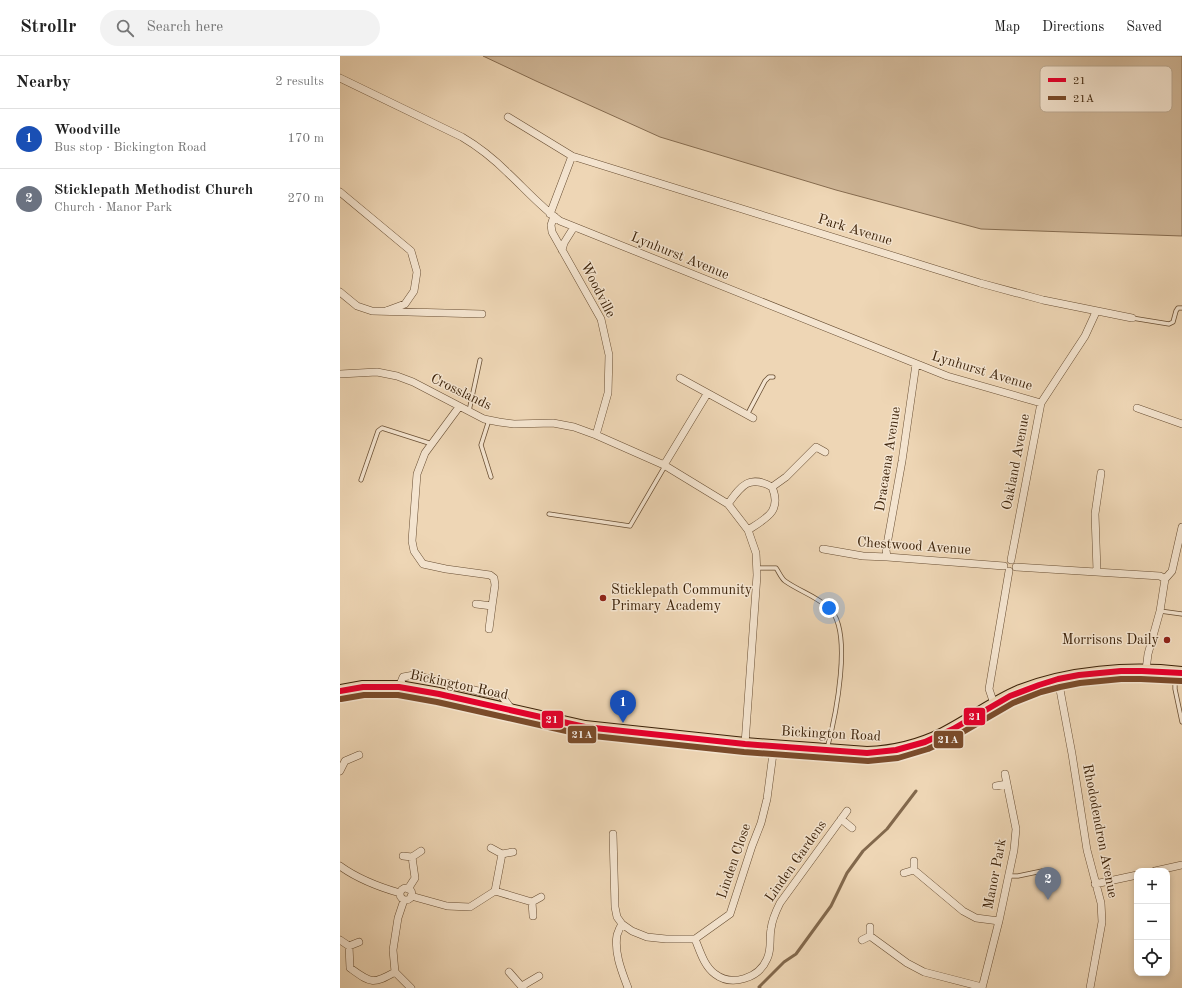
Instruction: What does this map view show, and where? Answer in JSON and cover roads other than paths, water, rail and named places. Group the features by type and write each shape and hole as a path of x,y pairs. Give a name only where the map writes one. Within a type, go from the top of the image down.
{"main road":[{"name":"Bickington Road","path":"340,691 363,687 399,687 439,694 513,712 585,727 745,744 883,753 905,748 943,734 994,704 1020,691 1058,680 1092,674 1146,670 1178,672"}],"street":[{"name":"Lynhurst Avenue","path":"340,78 462,137 481,149 560,221 947,376 1040,402"},
{"name":"Park Avenue","path":"508,117 572,156 980,283 1043,300 1096,312 1132,318"},
{"path":"552,215 572,156"},
{"path":"340,192 411,251 417,272 414,291 405,304 386,311"},
{"name":"Woodville","path":"552,215 552,232 601,319 609,355 608,393 596,434"},
{"path":"562,250 564,243 574,227"},
{"path":"340,292 357,306 372,311 482,314"},
{"name":"Oakland Avenue","path":"1011,560 1040,402 1085,336 1096,312"},
{"name":"Dracaena Avenue","path":"887,557 886,550 902,461 916,364"},
{"name":"Crosslands","path":"340,374 377,372 397,376 413,382 484,419 514,424 533,422 553,423 574,427 596,434"},
{"path":"680,378 750,417"},
{"path":"665,465 707,394"},
{"path":"459,406 425,453 417,474 412,540 414,551 423,564 494,578 495,584 489,629"},
{"path":"1137,408 1182,424"},
{"path":"596,434 665,465 728,504 748,530 756,553 756,568 745,744"},
{"path":"772,487 786,477 816,447 825,452"},
{"path":"1097,571 1095,514 1101,473"},
{"path":"728,504 736,493 746,484 755,480 764,482 772,487 776,495 774,510 758,524 748,530"},
{"path":"1146,670 1148,654 1160,611 1165,579 1172,571 1182,527"},
{"name":"Chestwood Avenue","path":"823,548 863,556 1004,566"},
{"path":"1009,572 1004,566 1007,560 1015,562 1016,567"},
{"path":"1009,572 1014,570 1016,567 1160,576 1165,579"},
{"path":"994,704 989,689 1009,572"},
{"path":"476,604 492,606"},
{"name":"Rhododendron Avenue","path":"1058,680 1072,754 1087,850 1100,903 1102,922 1090,988"},
{"name":"Linden Close","path":"695,939 730,914 761,823 767,799 774,746"},
{"path":"340,771 342,759 359,754"},
{"name":"Manor Park","path":"870,936 907,963 924,972 982,988 999,922 1014,850 1016,829 1006,774"},
{"path":"996,786 1007,784"},
{"name":"Linden Gardens","path":"695,939 701,954 715,974 725,979 736,981 757,972 768,958 771,946 771,928 774,914 780,903 847,811"},
{"name":"Linden Gardens","path":"841,820 852,828"},
{"path":"613,834 615,907 617,917 622,924 647,937 666,939 695,939"},
{"path":"491,848 502,854 513,852"},
{"path":"403,856 412,857 421,851"},
{"path":"411,896 447,906 470,907 495,891 502,854"},
{"path":"400,893 403,889 408,889 415,878 412,857"},
{"path":"904,873 914,870 914,861"},
{"path":"1168,868 1182,865"},
{"path":"340,866 352,874 382,888 400,893"},
{"name":"Manor Park","path":"914,870 963,911 976,918 999,922"},
{"path":"1095,884 1134,876"},
{"path":"408,889 411,891 411,896"},
{"path":"495,891 532,902"},
{"path":"400,893 401,898 404,900"},
{"path":"404,900 410,899 411,896"},
{"path":"532,902 541,896"},
{"path":"404,900 398,918 393,950 395,972 410,988"},
{"path":"532,902 533,916"},
{"path":"622,924 617,935 617,948 622,971 628,988"},
{"path":"862,940 870,936 870,927"},
{"path":"340,940 349,946"},
{"path":"349,946 359,942"},
{"path":"349,946 350,968 366,980 379,981 395,972"},
{"path":"509,972 523,987 539,976"}],"lane":[{"path":"1132,318 1169,324 1173,322 1178,308 1182,308"},
{"path":"469,411 480,360"},
{"path":"750,417 765,381 769,377 773,377"},
{"path":"490,420 480,445 491,477"},
{"path":"361,480 378,431 382,428 432,444"},
{"path":"549,514 630,526 665,465"},
{"path":"756,568 776,568 783,580 818,599 831,609 840,627 842,663 837,700 827,750"},
{"path":"1160,611 1182,614"},
{"path":"1178,672 1175,688 1182,722"},
{"path":"1008,876 1018,876 1042,871"}],"waterway":[{"path":"760,988 759,987 784,962 796,954 831,906 847,873 863,851 887,829 916,791"}],"place":[{"name":"Sticklepath Community Primary Academy","path":"603,598"},
{"name":"Morrisons Daily","path":"1167,640"},
{"name":"Woodville","path":"623,723"},
{"name":"Sticklepath Methodist Church","path":"1048,900"}]}
